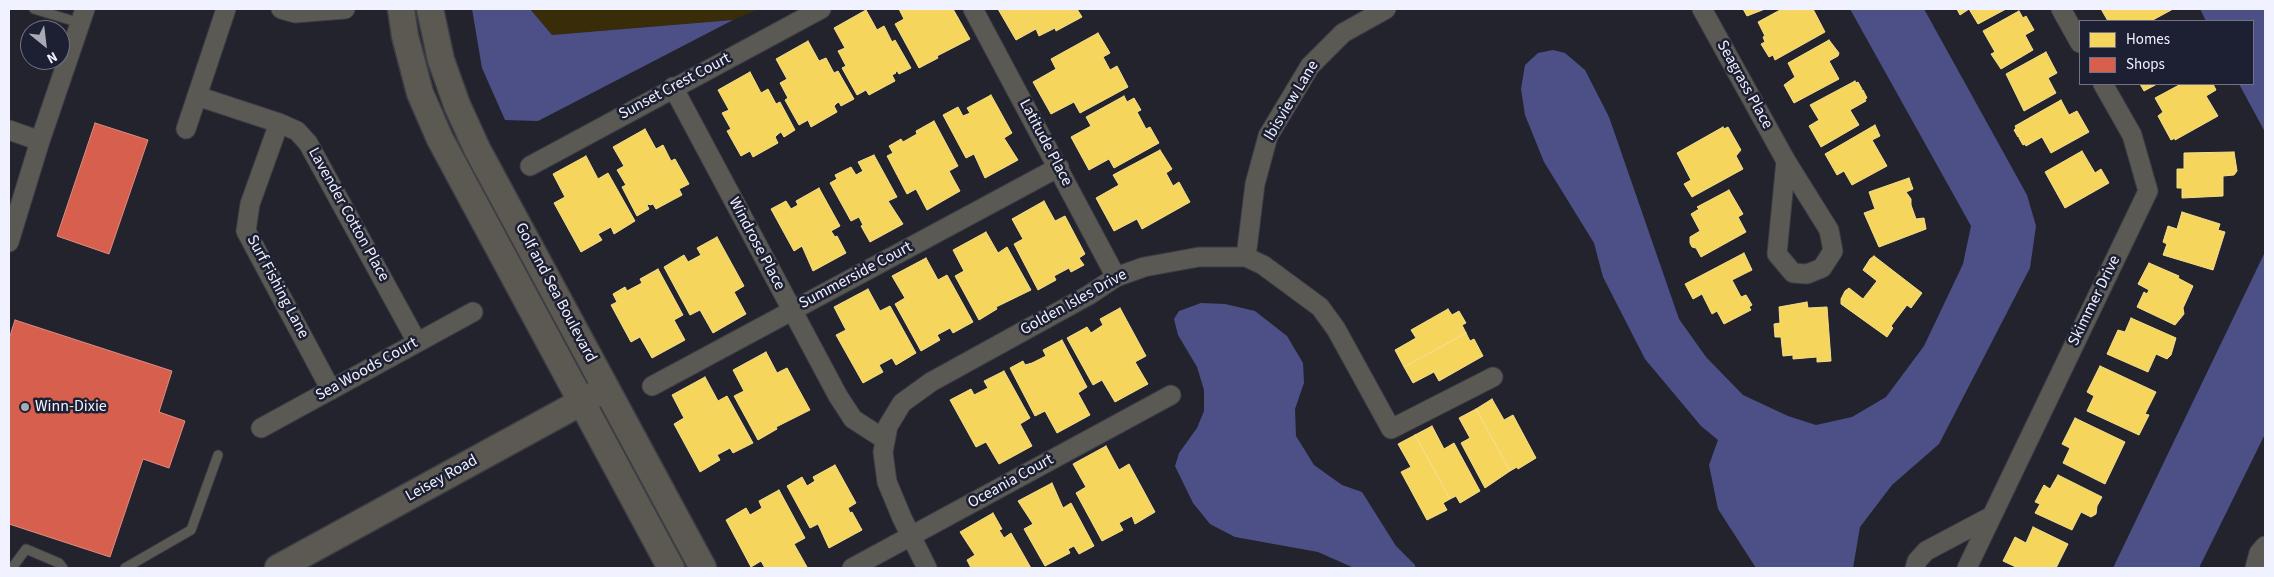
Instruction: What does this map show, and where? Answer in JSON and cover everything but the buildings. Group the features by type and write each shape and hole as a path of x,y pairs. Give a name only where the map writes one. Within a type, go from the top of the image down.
{"street":[{"path":"186,129 226,9"},
{"path":"281,9 294,13 345,9"},
{"name":"Golf and Sea Boulevard","path":"401,9 405,36 420,93 440,139 671,568"},
{"name":"Golf and Sea Boulevard","path":"430,9 441,60 461,114 477,149 703,568"},
{"name":"Sunset Crest Court","path":"530,166 673,87 821,9"},
{"name":"Latitude Place","path":"973,9 1116,277"},
{"name":"Ibisview Lane","path":"1246,257 1255,184 1268,136 1310,66 1343,33 1386,9"},
{"name":"Seagrass Place","path":"1702,9 1786,161 1829,230 1833,251 1822,268 1807,274 1793,273 1777,254 1786,161"},
{"path":"2061,9 2079,41"},
{"path":"9,242 40,142 83,16"},
{"name":"Skimmer Drive","path":"1967,568 2148,191 2132,135 2104,85"},
{"name":"Windrose Place","path":"673,87 838,396 853,419 884,439"},
{"name":"Lavender Cotton Place","path":"197,96 279,123 297,131 308,143 418,342"},
{"name":"Surf Fishing Lane","path":"279,123 250,204 246,231 331,390"},
{"path":"9,130 40,142"},
{"name":"Summerside Court","path":"652,386 1059,167"},
{"name":"Golden Isles Drive","path":"927,568 887,482 882,452 888,426 902,403 931,382 1081,299 1116,277 1144,266 1199,257 1246,257 1264,265 1320,307 1336,329 1391,429 1493,377"},
{"name":"Sea Woods Court","path":"261,428 473,312"},
{"name":"Leisey Road","path":"278,568 606,389"},
{"name":"Oceania Court","path":"852,568 1171,395"},
{"path":"1915,568 1916,561 1926,551 1992,516"},
{"path":"2254,568 2265,546"}],"lane":[{"path":"34,9 83,16"},
{"path":"125,568 192,530 218,455"},
{"path":"12,568 26,549 60,563 63,568"}],"shaded area":[{"path":"530,9 759,9 733,20 552,35"}],"water":[{"path":"472,9 530,9 552,35 733,20 538,121 505,120 482,68"},
{"path":"1850,9 1924,9 2027,195 2036,226 2030,268 1939,444 1892,485 1860,527 1853,568 1756,568 1718,509 1709,465 1718,440 1701,426 1645,359 1603,277 1594,243 1544,162 1525,115 1521,89 1525,65 1538,53 1553,50 1565,53 1585,70 1609,117 1679,319 1706,357 1743,395 1788,416 1816,425 1852,417 1886,397 1924,346 1963,264 1971,226"},
{"path":"2200,9 2265,9 2265,132 2240,85 2254,85 2254,20 2206,20"},
{"path":"2265,252 2265,434 2199,568 2113,568"},
{"path":"1201,303 1225,304 1255,311 1287,336 1303,363 1304,383 1295,409 1296,436 1314,465 1342,485 1362,492 1396,546 1415,565 1415,568 1354,568 1318,552 1235,537 1210,524 1193,503 1175,466 1179,453 1197,428 1204,411 1204,390 1197,367 1178,335 1174,319 1179,311"}],"place":[{"name":"Winn-Dixie","path":"25,407"}]}
